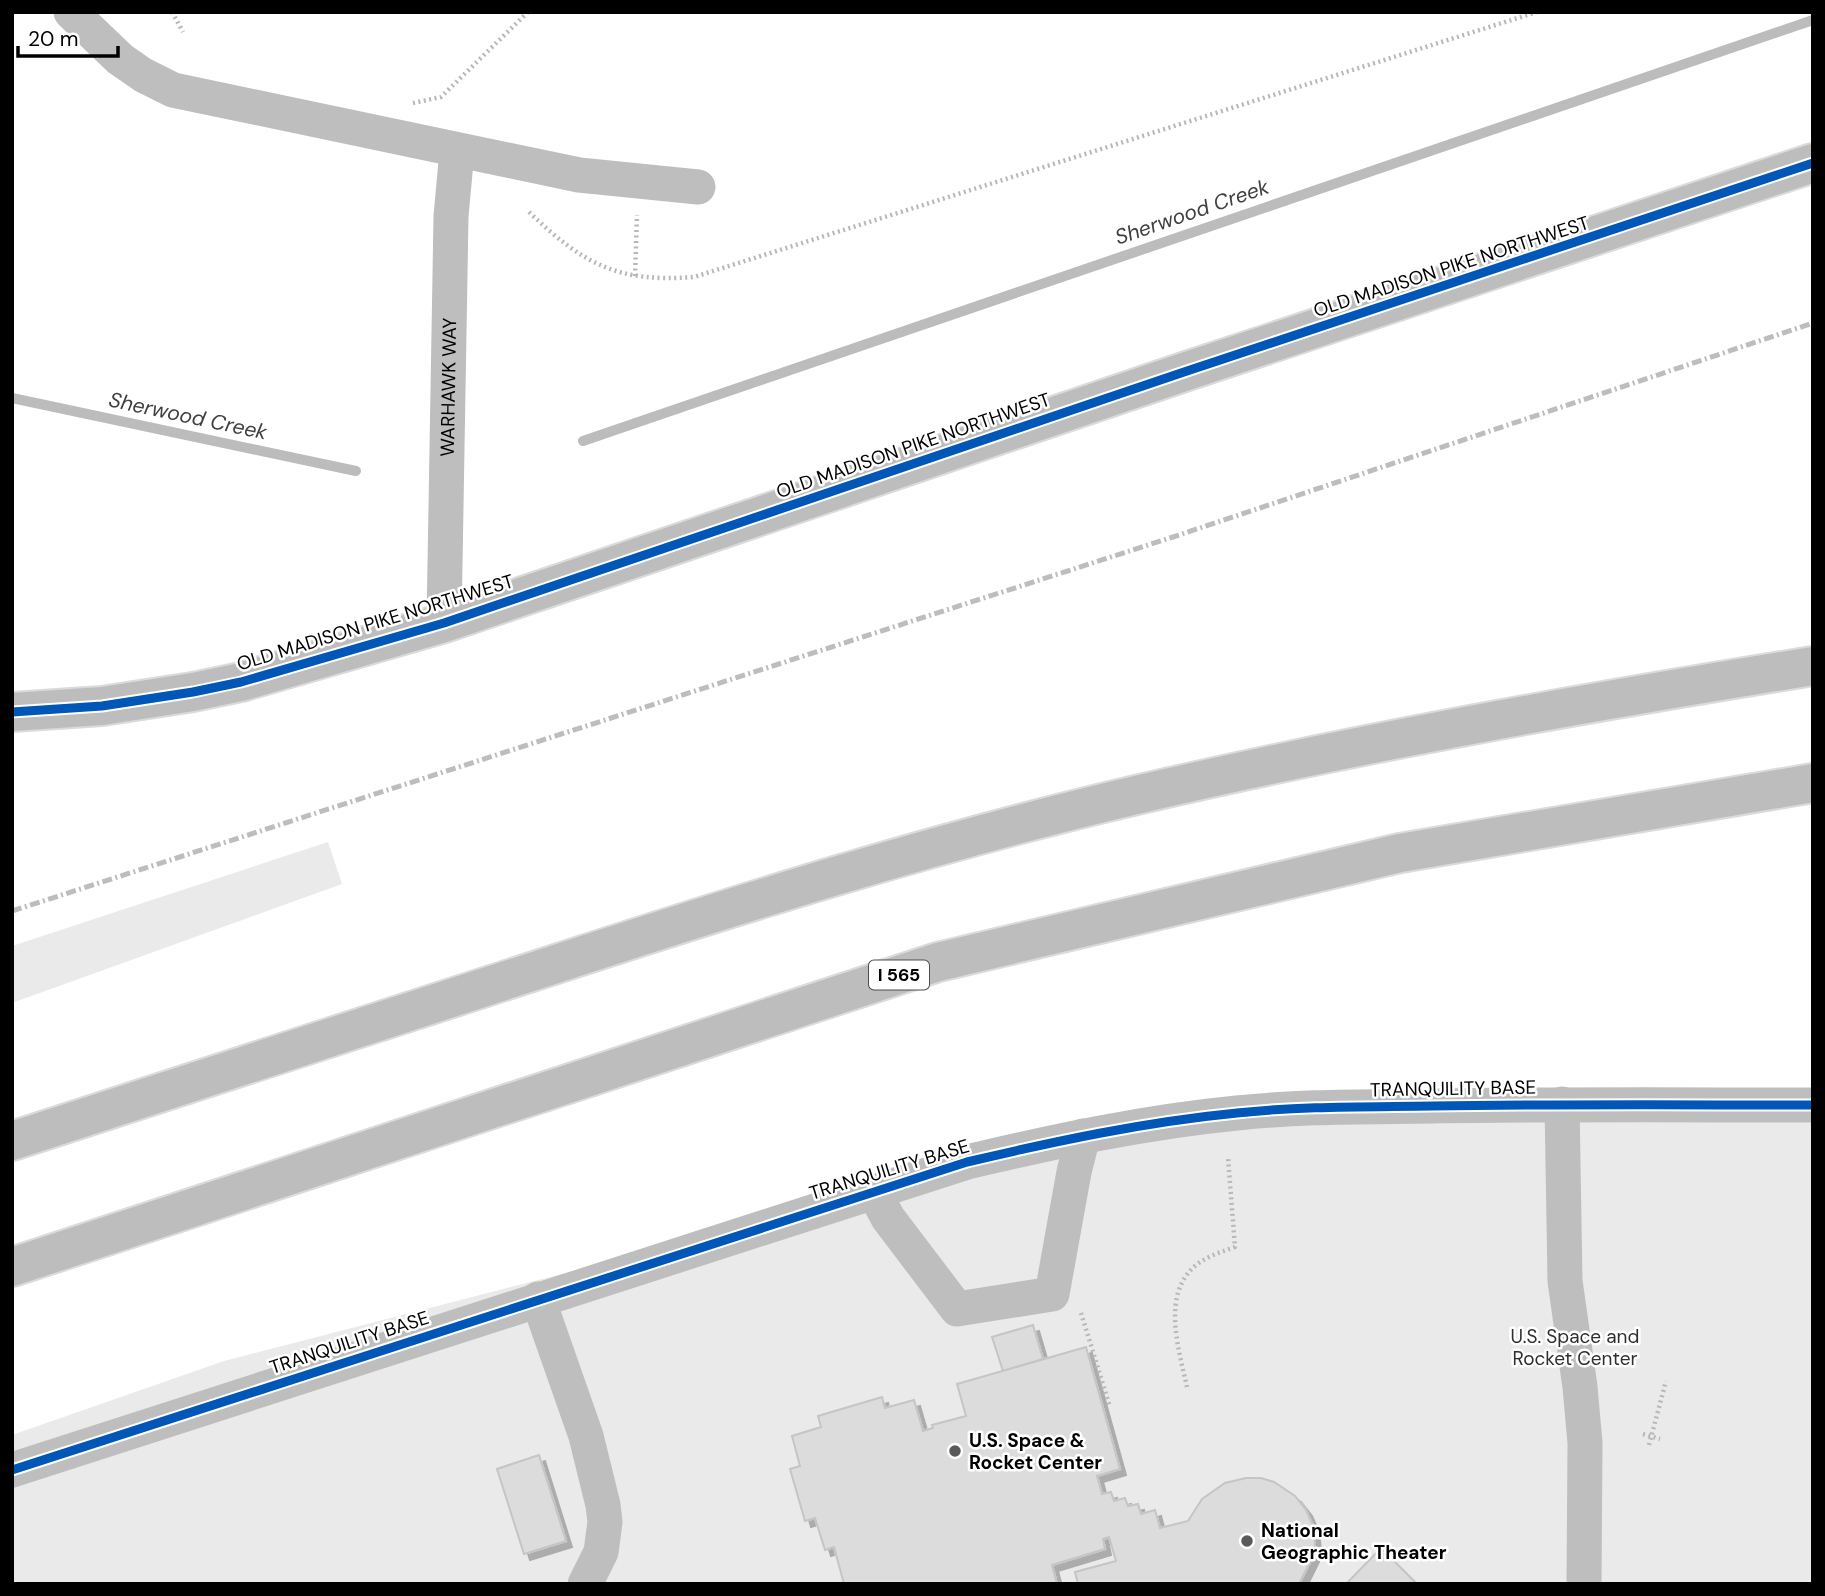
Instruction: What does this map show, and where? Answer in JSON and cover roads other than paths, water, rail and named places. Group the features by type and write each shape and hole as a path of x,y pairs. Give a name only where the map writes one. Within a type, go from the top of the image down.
{"main road":[{"name":"OLD MADISON PIKE NORTHWEST","path":"12,712 102,706 205,690 444,623 1171,376 1813,163"},
{"path":"12,1141 725,909 1128,797 1367,744 1603,700 1802,667"},
{"name":"I 565","path":"12,1267 938,962 1400,853 1813,783"}],"street":[{"path":"71,12 120,59 143,75 173,90 579,175 698,187"},
{"name":"WARHAWK WAY","path":"444,623 451,216 457,151"},
{"path":"1562,1104 1565,1281 1586,1443 1584,1584"},
{"name":"TRANQUILITY BASE","path":"12,1470 967,1162 1083,1136 1156,1122 1239,1112 1308,1108 1562,1104 1813,1105"},
{"path":"874,1192 888,1218 957,1309 1052,1294 1083,1136"},
{"path":"538,1299 586,1436 603,1505 605,1522 601,1552 585,1584"}],"waterway":[{"name":"Sherwood Creek","path":"583,441 1813,20"},
{"name":"Sherwood Creek","path":"12,398 356,471"}],"railway":[{"path":"12,911 1173,537 1813,323"}],"place":[{"name":"U.S. Space & Rocket Center","path":"955,1451"},
{"name":"National Geographic Theater","path":"1247,1541"}],"park label":[{"name":"U.S. Space and Rocket Center","path":"1575,1347"}]}
